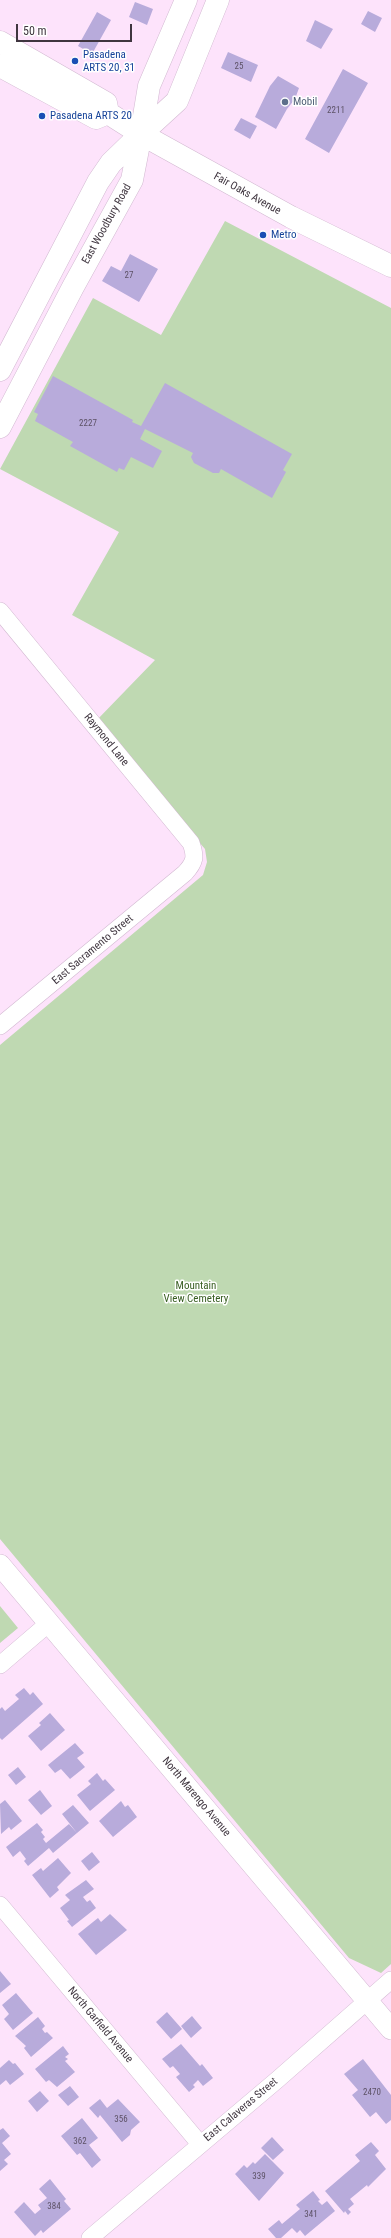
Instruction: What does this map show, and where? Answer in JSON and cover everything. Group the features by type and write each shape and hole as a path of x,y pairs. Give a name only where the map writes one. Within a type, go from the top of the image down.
{"main road":[{"name":"East Woodbury Road","path":"0,427 73,287 132,180 149,86 186,0"},
{"path":"0,370 98,182 111,163 177,101 218,0"},
{"name":"Fair Oaks Avenue","path":"0,42 106,103 108,113 141,134 290,217 391,266"},
{"path":"0,66 96,118 108,113"}],"street":[{"name":"Raymond Lane","path":"0,611 191,843 195,856 192,865 185,873"},
{"name":"East Sacramento Street","path":"0,1026 185,873"},
{"name":"North Marengo Avenue","path":"0,1565 391,2029"},
{"path":"0,1665 49,1623"},
{"name":"North Garfield Avenue","path":"0,1906 200,2144"},
{"name":"East Calaveras Street","path":"90,2238 277,2080 391,1980"}],"green space":[{"name":"Mountain View Cemetery","path":"225,221 391,308 391,1964 381,1973 349,1958 0,1539 0,1045 203,875 207,862 205,849 95,722 155,660 72,615 119,532 0,469 93,298 161,335"},
{"path":"0,1606 18,1628 0,1643"}],"building":[{"path":"135,2 153,9 147,25 129,17"},
{"path":"368,11 382,18 375,32 361,24"},
{"path":"97,12 111,20 92,54 78,46"},
{"path":"315,20 333,29 321,49 306,41"},
{"path":"228,52 258,65 251,82 221,68"},
{"path":"343,69 368,83 329,153 305,139"},
{"path":"278,76 299,88 295,99 287,109 276,129 255,117 270,86"},
{"path":"241,118 257,126 250,139 234,130"},
{"path":"130,254 158,269 139,302 102,281 111,266 121,271"},
{"path":"53,376 133,420 132,422 141,426 165,383 292,454 283,470 286,472 272,498 221,469 219,473 213,473 194,463 191,457 193,453 145,429 140,439 162,451 153,468 131,457 124,470 119,468 117,472 70,446 73,442 35,421 38,414 34,412"},
{"path":"24,1688 30,1695 33,1692 43,1704 2,1740 0,1738 0,1709 2,1707 5,1711 19,1699 15,1695"},
{"path":"50,1713 65,1730 41,1751 28,1736 41,1725 39,1723"},
{"path":"75,1743 84,1753 77,1758 85,1767 70,1779 61,1769 55,1773 48,1765"},
{"path":"18,1767 26,1777 16,1785 8,1775"},
{"path":"97,1773 103,1781 105,1779 115,1790 90,1811 77,1795 91,1784 88,1781"},
{"path":"40,1790 52,1806 41,1815 28,1800"},
{"path":"5,1800 22,1821 11,1830 9,1827 1,1834 0,1804"},
{"path":"121,1801 125,1807 128,1805 137,1817 113,1837 99,1821"},
{"path":"73,1805 89,1823 77,1833 62,1814"},
{"path":"37,1823 43,1830 41,1832 45,1837 43,1839 46,1843 69,1824 77,1833 53,1853 49,1848 28,1866 24,1861 26,1859 20,1851 13,1857 6,1847"},
{"path":"92,1852 100,1862 89,1871 81,1861"},
{"path":"58,1858 71,1873 57,1887 59,1890 50,1898 32,1875 41,1868 43,1871"},
{"path":"86,1880 94,1889 83,1897 87,1902 90,1900 96,1908 72,1927 67,1921 69,1920 60,1908 70,1900 65,1895"},
{"path":"110,1914 127,1930 96,1955 78,1934 98,1918 101,1922"},
{"path":"0,1971 11,1984 0,1993"},
{"path":"16,1993 33,2013 13,2030 4,2019 9,2014 2,2005"},
{"path":"167,2012 182,2029 171,2039 156,2022"},
{"path":"192,2016 202,2028 191,2038 181,2026"},
{"path":"38,2017 45,2026 42,2029 53,2038 31,2057 24,2048 26,2046 15,2036"},
{"path":"181,2044 200,2066 202,2064 213,2078 203,2086 198,2080 193,2085 195,2087 189,2092 176,2077 180,2074 173,2066 170,2068 162,2059"},
{"path":"63,2046 69,2054 65,2057 68,2059 65,2061 75,2072 57,2087 49,2080 46,2082 35,2069"},
{"path":"363,2059 391,2095 391,2120 386,2124 376,2112 370,2117 352,2095 358,2090 344,2074"},
{"path":"9,2060 13,2064 15,2063 24,2074 10,2085 6,2080 0,2085 0,2068"},
{"path":"70,2086 79,2097 68,2106 58,2095"},
{"path":"40,2091 49,2101 37,2112 28,2101"},
{"path":"100,2099 107,2108 118,2099 140,2122 131,2130 130,2135 122,2142 100,2115 98,2118 89,2108"},
{"path":"82,2118 98,2138 89,2145 101,2160 92,2168 80,2153 77,2155 61,2136"},
{"path":"3,2128 10,2136 2,2143 11,2154 4,2160 8,2164 0,2171 0,2130"},
{"path":"272,2137 284,2150 273,2160 261,2148"},
{"path":"371,2142 379,2151 375,2155 386,2169 368,2187 367,2185 350,2199 354,2204 348,2209 351,2212 348,2215 345,2211 344,2213 325,2191 360,2161 355,2155"},
{"path":"265,2154 284,2173 259,2201 235,2174 244,2165 247,2168 253,2162 255,2164"},
{"path":"50,2179 66,2199 64,2201 71,2209 43,2233 41,2230 35,2236 14,2212 24,2202 35,2214 41,2209 38,2205 47,2198 39,2189"},
{"path":"313,2191 320,2200 318,2201 322,2205 327,2201 335,2211 305,2236 300,2230 297,2233 292,2228 281,2238 276,2238 268,2229 279,2220 282,2224 300,2209 296,2205"}],"place":[{"name":"Pasadena ARTS 20, 31","path":"75,61"},
{"name":"Mobil","path":"285,102"},
{"name":"Pasadena ARTS 20","path":"42,116"},
{"name":"Metro","path":"263,235"}]}
